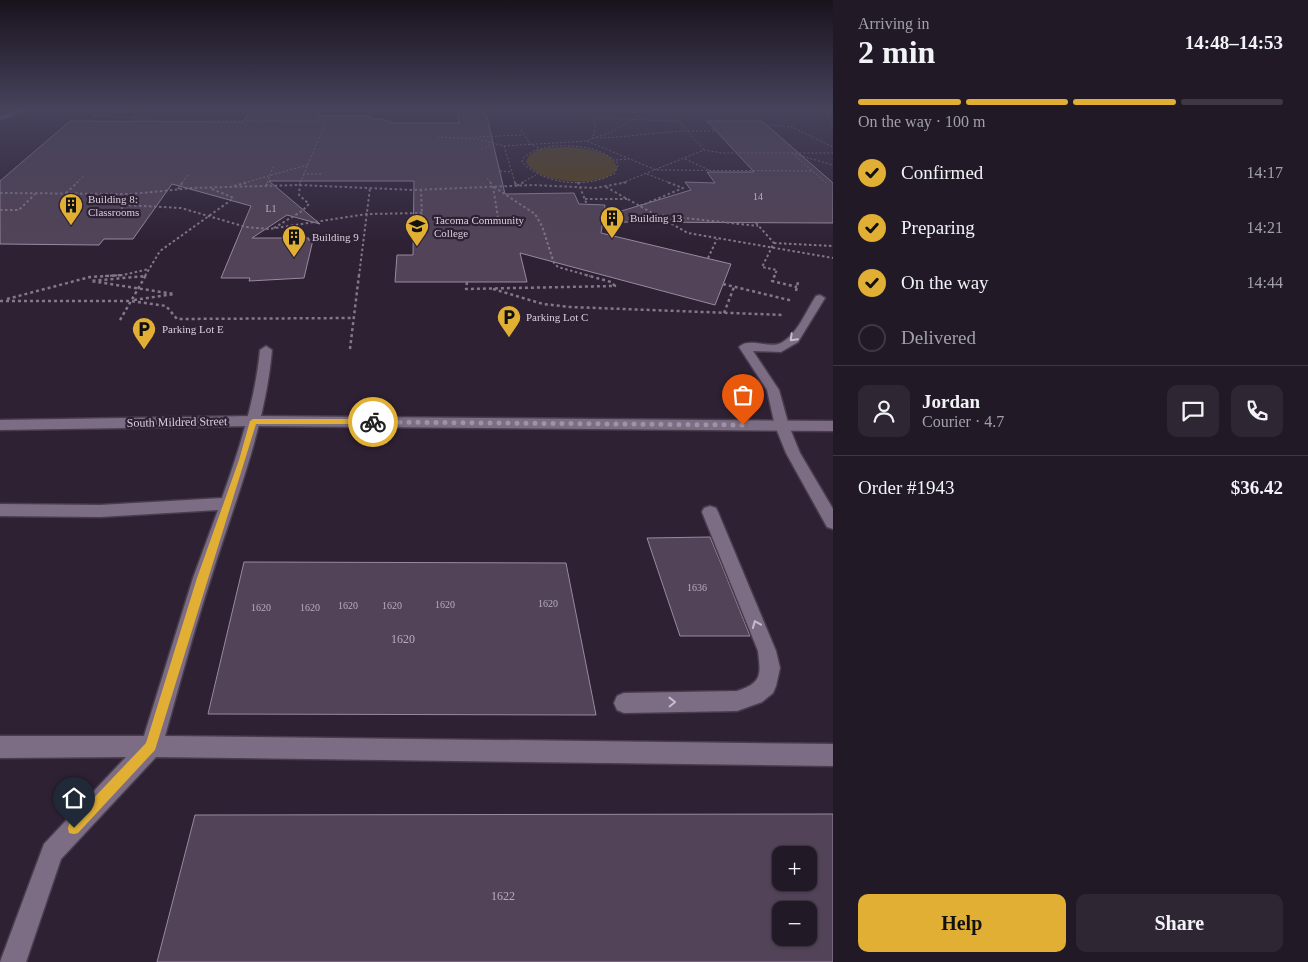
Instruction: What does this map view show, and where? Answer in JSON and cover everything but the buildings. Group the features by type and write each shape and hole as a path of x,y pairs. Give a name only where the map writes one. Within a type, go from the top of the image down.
{"main road":[{"path":"818,302 794,340 781,348 745,347 774,390 782,426 793,453 833,523"},
{"path":"13,962 52,852 150,746 226,504 243,460 263,382 266,350"},
{"name":"South Mildred Street","path":"0,425 253,421 833,426"},
{"path":"0,510 100,511 226,504"},
{"path":"624,703 737,701 755,695 766,686 770,668 767,651 710,512"},
{"path":"0,747 150,746 833,755"}],"path":[{"path":"273,228 302,211 309,204 299,194 299,185 312,154"},
{"path":"506,154 516,186"},
{"path":"527,154 522,162 529,171 558,180 578,182 593,181 611,176 619,168 615,160 605,154"},
{"path":"618,154 656,170 813,171"},
{"path":"0,193 132,194 209,188 299,185 421,189 516,186 580,189 606,187 628,182 694,154"},
{"path":"793,154 826,183"},
{"path":"795,154 833,165"},
{"path":"684,158 710,170"},
{"path":"615,160 630,159"},
{"path":"228,187 307,165"},
{"path":"266,186 274,167"},
{"path":"500,171 512,172"},
{"path":"304,174 322,174"},
{"path":"516,186 537,174"},
{"path":"640,206 683,188 647,174"},
{"path":"66,194 85,175"},
{"path":"178,190 188,175"},
{"path":"467,282 466,289 615,286 611,282 558,267 554,263 542,226 535,214 493,186 487,178"},
{"path":"578,182 587,204"},
{"path":"493,186 498,218"},
{"path":"606,187 688,233 833,258"},
{"path":"120,320 160,251 234,198 209,188"},
{"path":"350,349 370,188"},
{"path":"421,189 422,217"},
{"path":"0,210 18,210 36,194"},
{"path":"120,212 132,194"},
{"path":"585,199 627,199"},
{"path":"124,205 166,206 246,228 273,228 367,214 422,213"},
{"path":"654,214 757,224 774,243 833,246"},
{"path":"708,258 717,239"},
{"path":"774,243 762,267 777,270 772,281 797,287"},
{"path":"804,245 807,254"},
{"path":"1,301 90,277 123,275 150,268"},
{"path":"131,301 174,294 91,281 145,276"},
{"path":"790,308 798,282"},
{"path":"723,284 792,301 818,302"},
{"path":"724,313 734,287"},
{"path":"493,289 543,304 570,307 787,316"},
{"path":"1,301 131,301 166,306 177,319 354,318"}],"shaded area":[{"path":"531,154 603,154 611,158 617,169 610,175 599,179 571,181 556,179 543,175 533,169 526,162"}],"way so far":[{"path":"373,422 743,425"}],"place":[{"name":"Building 8: Classrooms","path":"71,226"},
{"name":"Building 13","path":"612,239"},
{"name":"Tacoma Community College","path":"417,247"},
{"name":"Building 9","path":"294,258"},
{"name":"Parking Lot C","path":"509,338"},
{"name":"Parking Lot E","path":"144,350"}],"route":[{"path":"74,828 150,746 202,578 243,460 253,421 373,422"}]}
